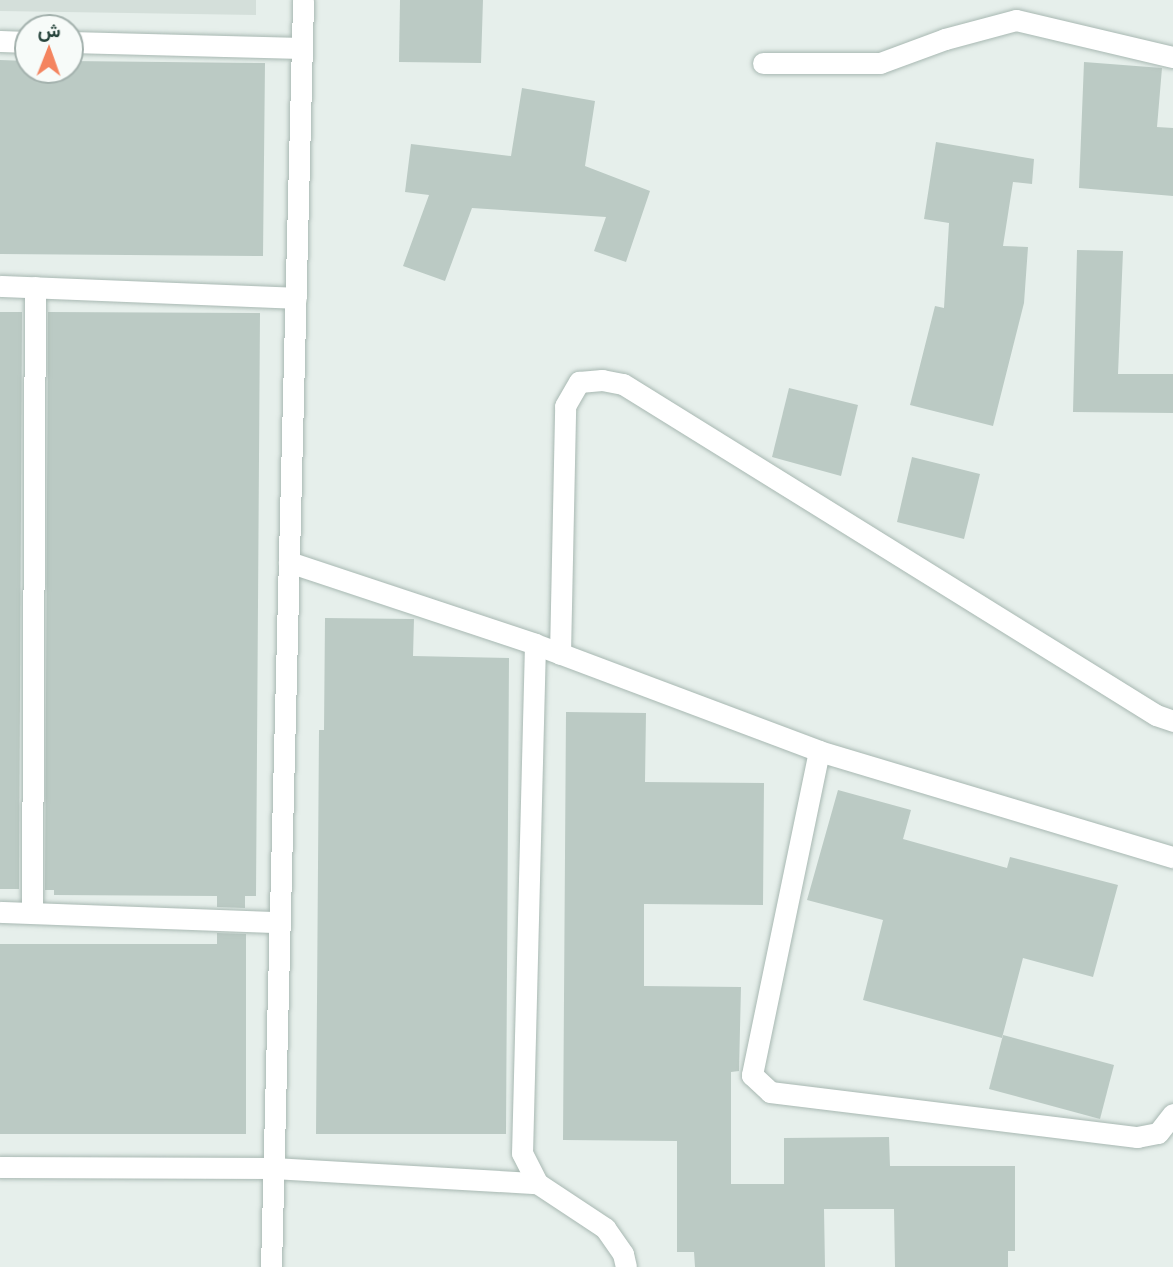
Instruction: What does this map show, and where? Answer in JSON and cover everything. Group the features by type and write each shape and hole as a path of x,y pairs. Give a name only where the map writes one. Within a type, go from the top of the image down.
{"street":[{"path":"271,1267 276,922 289,562 303,0"},
{"path":"763,63 880,63 945,38 1016,20 1173,57"},
{"path":"84,43 302,47"},
{"path":"0,286 296,298"},
{"path":"32,913 35,287"},
{"path":"560,654 565,406 579,382 601,380 622,384 1132,701 1173,721"},
{"path":"289,562 536,644 819,751 1173,857"},
{"path":"536,644 522,1153 537,1183"},
{"path":"819,751 752,1075 770,1092 1137,1137 1158,1133 1173,1114"},
{"path":"0,912 276,922"},
{"path":"0,1167 273,1168 537,1183 605,1227 623,1254 626,1267"}],"shaded area":[{"path":"0,0 256,0 256,15 0,11"}],"building":[{"path":"400,0 483,0 481,63 399,62"},
{"path":"0,60 14,60 14,84 84,84 84,61 265,63 263,256 0,254"},
{"path":"1084,62 1162,68 1157,127 1173,128 1173,196 1079,188"},
{"path":"522,88 595,101 585,166 650,191 626,262 594,251 606,217 472,208 445,281 403,266 429,195 405,192 411,144 511,156"},
{"path":"936,142 1034,159 1032,184 1013,182 1003,246 1028,247 1024,303 993,426 910,405 935,306 944,308 949,223 924,219"},
{"path":"1077,250 1123,251 1118,374 1173,374 1173,413 1073,412"},
{"path":"0,312 22,312 19,889 0,889"},
{"path":"48,312 260,313 256,896 245,896 245,908 217,907 217,896 54,895 54,890 45,890"},
{"path":"789,388 858,405 841,476 772,457"},
{"path":"912,457 980,474 964,539 897,522"},
{"path":"325,618 414,619 413,656 509,658 506,1134 316,1134 319,730 324,730"},
{"path":"566,712 646,713 645,782 764,783 763,905 644,904 644,986 741,987 739,1071 731,1072 731,1184 784,1184 784,1138 889,1137 890,1166 1015,1166 1015,1251 1008,1251 1008,1267 895,1267 894,1209 824,1209 825,1267 695,1267 694,1252 677,1252 677,1141 563,1140"},
{"path":"838,790 911,810 903,839 1007,868 1010,857 1118,885 1093,977 1023,958 1002,1038 863,1000 883,920 807,900"},
{"path":"217,933 246,934 246,1134 0,1134 0,944 217,944"},
{"path":"1003,1035 1114,1065 1100,1119 989,1089"}]}
